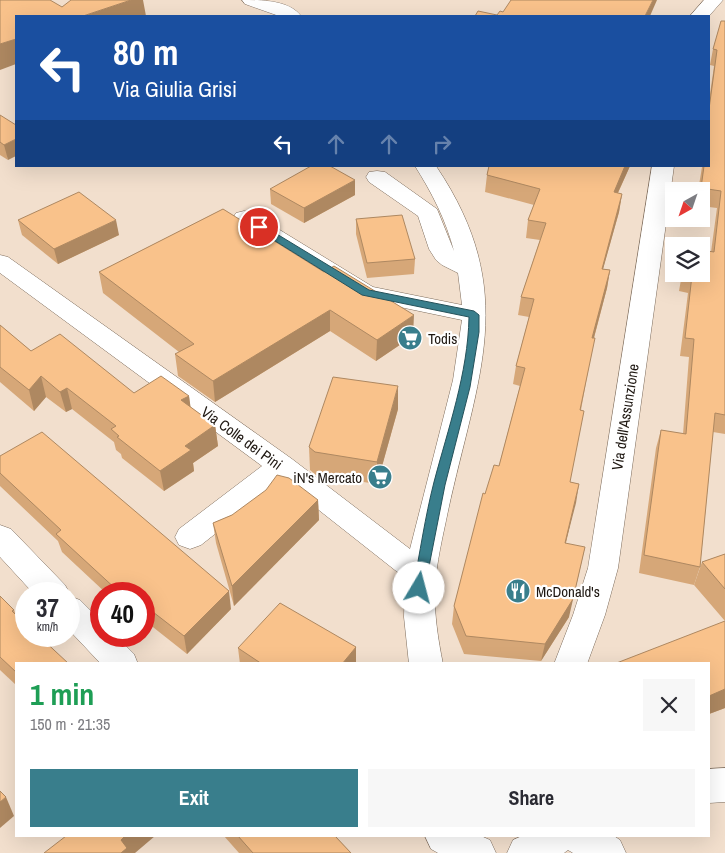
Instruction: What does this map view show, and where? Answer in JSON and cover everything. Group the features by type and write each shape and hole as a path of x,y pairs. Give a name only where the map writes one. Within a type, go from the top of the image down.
{"street":[{"path":"251,0 277,3 291,15"},
{"path":"700,15 714,0"},
{"path":"426,167 453,214 469,269 474,315 474,332 465,387 439,485 421,574 419,602 426,662"},
{"name":"Via dell'Assunzione","path":"571,662 590,615 603,568 663,167"},
{"path":"377,177 429,214 446,259 454,265 469,269"},
{"path":"244,218 366,293 474,315"},
{"name":"Via Colle dei Pini","path":"0,262 282,466 421,574"},
{"path":"190,537 282,466"},
{"path":"0,537 43,582"},
{"path":"80,620 120,662"},
{"path":"710,786 725,785"},
{"path":"446,837 477,853"},
{"path":"526,853 539,849 556,837"},
{"path":"581,837 607,853"}],"building":[{"path":"0,0 50,0 62,7 71,0 131,0 86,15 15,15 15,39 0,44"},
{"path":"511,0 653,0 646,15 497,15 500,11 503,12"},
{"path":"478,11 497,15 476,15"},
{"path":"721,21 725,21 725,415 715,413 700,567 644,555 661,430 686,434 694,339 685,338 691,282 710,282 710,251 714,252 721,191 710,189 710,182 702,182 704,167 710,167 710,102 717,50 713,49"},
{"path":"0,115 15,124 15,140 4,145 0,142"},
{"path":"309,167 332,167 355,180 304,208 270,189"},
{"path":"489,167 625,167 614,192 622,194 602,269 610,270 592,338 595,338 580,410 584,411 570,482 579,484 565,543 585,547 573,599 545,644 466,636 454,606 483,493 485,494 494,465 499,466 525,368 516,366 534,299 521,297 546,223 528,220 540,189 487,175"},
{"path":"79,192 116,220 54,249 18,220"},
{"path":"223,209 324,272 334,266 414,315 377,340 330,310 213,381 175,354 194,344 99,272"},
{"path":"402,215 415,259 367,263 356,219"},
{"path":"0,325 31,351 60,334 134,393 161,376 189,396 181,400 215,425 185,446 191,450 160,471 117,437 119,436 111,429 116,426 67,388 60,392 41,376 29,390 0,367"},
{"path":"333,377 398,386 377,462 315,452 309,447"},
{"path":"42,432 229,591 184,636 155,614 155,582 108,582 56,534 61,530 0,473 0,456"},
{"path":"277,475 289,478 318,500 232,586 213,523 232,515 266,490"},
{"path":"725,554 725,589 702,562"},
{"path":"0,596 14,610 12,611 15,614 15,647 51,647 67,662 15,662 15,671 0,657"},
{"path":"280,603 356,647 344,662 259,662 238,648"},
{"path":"725,621 725,689 710,696 710,662 619,662"},
{"path":"0,791 6,797 0,802"},
{"path":"65,837 124,837 121,840 127,848 121,853 44,853"},
{"path":"239,837 336,837 351,853 253,853"}],"place":[{"name":"Todis","path":"410,338"},
{"name":"iN's Mercato","path":"380,477"},
{"name":"McDonald's","path":"518,591"}],"route":[{"path":"259,227 366,293 474,315 474,332 465,387 439,485 419,588"}]}
